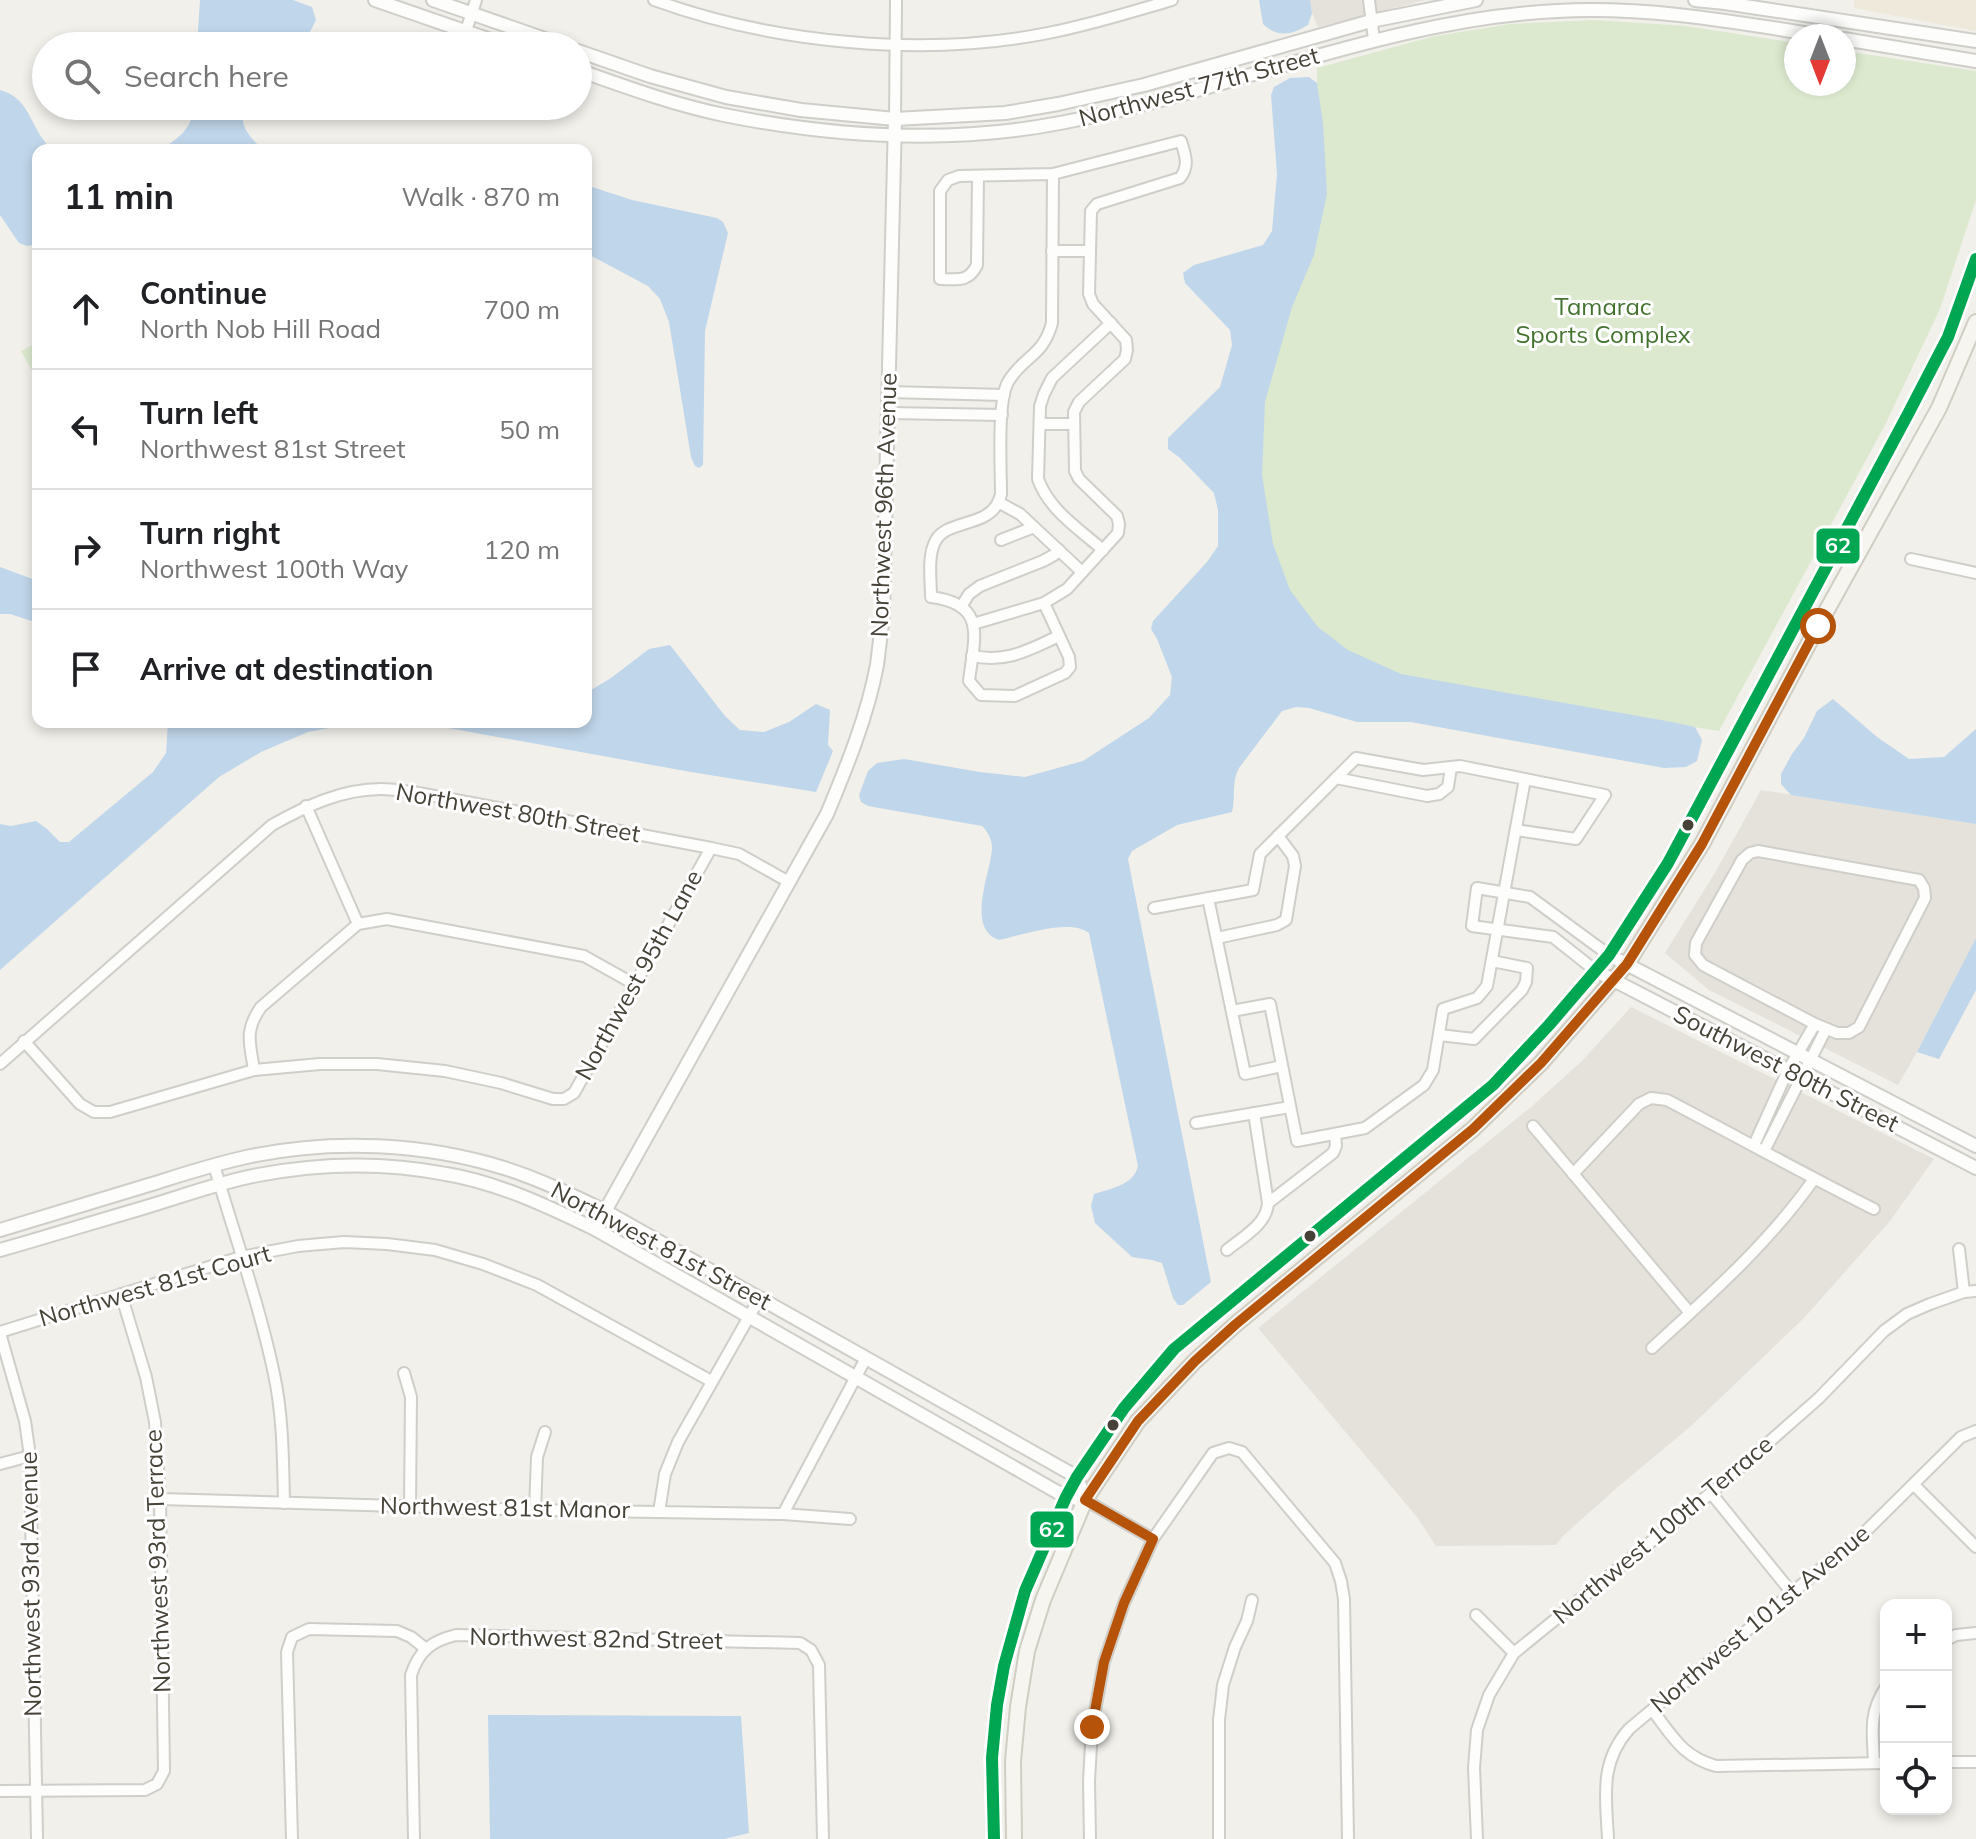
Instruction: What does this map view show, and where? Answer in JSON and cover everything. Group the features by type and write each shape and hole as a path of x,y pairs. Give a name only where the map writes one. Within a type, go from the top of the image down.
{"main road":[{"path":"994,1839 992,1758 1004,1666 1025,1591 1077,1477 1124,1408 1174,1349 1493,1085 1609,955 1668,863 1908,414 1948,337 1976,259"},
{"path":"1014,1839 1013,1761 1027,1651 1043,1600 1085,1500 1138,1421 1195,1361 1473,1129 1541,1063 1627,964 1702,844 1939,408 1976,322"}],"street":[{"path":"375,0 466,31 476,0"},
{"path":"433,0 526,32"},
{"path":"654,0 741,25 813,38 895,45 972,43 1046,34 1172,0"},
{"name":"Northwest 96th Avenue","path":"595,1229 827,814 864,716 876,667 885,587 896,0"},
{"path":"1369,0 1374,40"},
{"name":"Northwest 77th Street","path":"592,56 726,97 801,110 895,119 1005,113 1144,85 1371,21 1476,0"},
{"path":"1695,0 1976,41"},
{"name":"Northwest 77th Street","path":"592,75 722,114 800,127 939,136 994,133 1062,123 1149,103 1374,40 1502,17 1556,11 1662,12 1784,30"},
{"path":"1856,41 1976,61"},
{"path":"973,624 1044,603 1067,589 1118,533 1117,516 1079,479 1075,471 1074,412 1079,402 1125,359 1127,350 1126,340 1093,304 1089,294 1091,211 1097,204 1180,178 1187,164 1181,141 1053,174 959,176 948,180 940,191 940,279 966,279 977,265 978,176"},
{"path":"1044,603 1069,657 1070,667 1065,673 1015,696 981,695 969,681 975,632 973,624 968,611 953,601 931,597 931,554 936,539 944,532 986,516 996,507 1001,494 1002,415 1006,386 1015,372 1043,346 1052,323 1053,174"},
{"path":"1052,251 1090,251"},
{"path":"1103,550 1053,506 1038,479 1040,406 1052,378 1111,323"},
{"path":"889,392 1004,395"},
{"path":"961,415 962,394"},
{"path":"889,413 1002,415"},
{"path":"1040,424 1074,424"},
{"path":"998,502 1020,514 1082,572"},
{"path":"1001,540 1034,527"},
{"path":"961,607 969,594 980,586 1043,561 1059,550"},
{"path":"1911,559 1976,573"},
{"path":"972,656 1011,657 1059,636"},
{"path":"1154,908 1253,890 1260,854 1356,758 1423,770 1460,766 1605,795 1576,839 1516,830"},
{"path":"1336,778 1427,796 1439,794 1448,787 1451,767"},
{"path":"1232,1011 1270,1004 1297,1141 1365,1128 1424,1085 1433,1070 1443,1009 1477,998 1487,986 1525,779"},
{"name":"Northwest 80th Street","path":"0,1064 272,825 306,806 349,792 381,789 413,792 711,848 739,854 789,882"},
{"path":"306,806 358,924"},
{"path":"1217,938 1277,925 1286,920 1295,866 1293,856 1278,836"},
{"name":"Northwest 95th Lane","path":"254,1070 320,1064 377,1064 445,1071 501,1083 553,1099 564,1099 574,1093 711,848"},
{"path":"1758,851 1919,880 1924,888 1925,898 1859,1027 1849,1033 1837,1033 1815,1024 1703,965 1695,955 1696,943 1742,860 1750,853 1758,851"},
{"path":"1596,971 1553,937 1472,926 1477,888 1530,897 1609,955"},
{"path":"1208,898 1245,1074 1282,1066"},
{"path":"24,1041 80,1104 94,1112 110,1112 254,1070 249,1037 251,1021 261,1007 358,924 387,919 584,956 634,984"},
{"name":"Southwest 80th Street","path":"1609,955 1976,1146"},
{"path":"1439,1035 1474,1039 1522,990 1527,968 1492,961"},
{"name":"Southwest 80th Street","path":"1596,971 1976,1168"},
{"path":"1764,1151 1802,1076 1804,1057 1815,1024"},
{"path":"1768,1114 1788,1070 1804,1057 1826,1029"},
{"path":"1573,1174 1639,1104 1651,1098 1667,1100 1874,1209"},
{"path":"1196,1123 1290,1107"},
{"path":"1227,1250 1263,1221 1267,1213 1254,1113"},
{"path":"1754,1145 1756,1125 1762,1115 1768,1114 1779,1120"},
{"path":"1533,1126 1690,1313"},
{"path":"1268,1203 1333,1153 1335,1134"},
{"name":"Northwest 81st Street","path":"0,1230 252,1156 356,1145 451,1156 502,1168 550,1185 605,1211 1077,1477"},
{"name":"Northwest 81st Street","path":"0,1250 256,1175 356,1164 449,1174 540,1203 595,1229 1066,1497 1085,1500 1153,1539"},
{"path":"214,1165 274,1374 282,1427 284,1503"},
{"path":"1652,1348 1731,1276 1814,1179"},
{"name":"Northwest 81st Court","path":"0,1332 241,1257 298,1246 344,1242 387,1244 435,1250 537,1285 711,1381"},
{"path":"1959,1249 1964,1292"},
{"name":"Northwest 100th Terrace","path":"1477,1839 1474,1768 1477,1730 1489,1695 1514,1653 1711,1493 1819,1398 1884,1331 1907,1314 1930,1304 1976,1291"},
{"name":"Northwest 93rd Terrace","path":"36,1790 145,1790 157,1784 164,1771 160,1499 155,1422 146,1377 121,1294"},
{"path":"659,1512 665,1474 678,1442 759,1299"},
{"name":"Northwest 93rd Avenue","path":"0,1332 25,1421 30,1456 37,1839"},
{"path":"783,1514 866,1358"},
{"path":"404,1373 411,1397 410,1506"},
{"name":"Northwest 101st Avenue","path":"1608,1839 1606,1779 1617,1742 1867,1530 1961,1437 1976,1431"},
{"path":"535,1510 537,1457 545,1432"},
{"path":"1090,1839 1092,1727 1104,1662 1124,1603 1153,1539 1213,1453 1229,1448 1242,1452 1335,1563 1341,1581 1344,1599 1348,1839"},
{"path":"0,1464 30,1456"},
{"path":"1077,1477 1085,1500"},
{"path":"1914,1485 1976,1547"},
{"path":"1711,1493 1792,1593"},
{"name":"Northwest 81st Manor","path":"160,1499 783,1514 850,1519"},
{"path":"1219,1839 1219,1720 1223,1685 1252,1600"},
{"path":"1476,1615 1514,1653"},
{"path":"292,1839 287,1652 292,1637 309,1629 397,1631 426,1649 417,1658 411,1675 414,1839"},
{"path":"1952,1637 1976,1633"},
{"name":"Northwest 82nd Street","path":"426,1649 441,1639 456,1635 800,1643 811,1650 819,1665 823,1839"},
{"path":"1874,1763 1872,1718 1880,1695"},
{"path":"1653,1711 1683,1749 1699,1762 1716,1766 1880,1763"},
{"path":"1952,1762 1976,1762"},
{"path":"0,1791 36,1790"}],"shaded area":[{"path":"1310,0 1426,0 1318,27"},
{"path":"1854,0 1976,0 1976,31 1854,8"},
{"path":"1761,790 1976,824 1976,938 1898,1085 1709,990 1665,953"},
{"path":"1631,1007 1934,1159 1890,1221 1804,1318 1691,1426 1619,1486 1556,1545 1436,1546 1417,1517 1258,1328 1531,1107 1582,1061"}],"green space":[{"name":"Tamarac Sports Complex","path":"1596,20 1686,26 1784,41 1784,96 1856,96 1856,53 1976,71 1976,200 1940,309 1885,425 1719,731 1397,677 1343,652 1305,622 1268,553 1255,457 1317,68 1435,36 1510,24"},
{"path":"32,345 32,370 21,351"}],"water":[{"path":"200,0 293,0 312,7 316,20 310,32 198,32"},
{"path":"1259,0 1310,0 1312,13 1308,25 1290,33 1274,31 1263,24"},
{"path":"1309,77 1317,83 1327,194 1314,255 1292,307 1265,402 1262,475 1273,544 1290,590 1318,627 1348,650 1401,674 1695,727 1702,740 1697,761 1686,767 1664,768 1411,722 1357,722 1296,707 1282,711 1239,768 1232,812 1177,825 1132,851 1128,859 1211,1282 1183,1305 1178,1305 1162,1263 1132,1257 1095,1223 1091,1206 1094,1194 1126,1182 1138,1166 1089,933 1081,929 1058,927 999,940 989,934 983,924 982,899 992,848 982,826 868,806 861,802 859,795 868,771 877,763 904,759 1025,777 1083,761 1149,718 1170,695 1172,677 1151,629 1153,621 1218,546 1218,510 1214,493 1168,449 1168,438 1220,387 1232,345 1230,330 1185,283 1183,273 1194,265 1263,245 1272,231 1277,174 1271,95 1274,87 1290,78"},
{"path":"0,90 10,94 25,108 47,144 32,144 32,245 19,243 0,215"},
{"path":"243,120 257,144 170,144 191,121"},
{"path":"592,187 632,200 717,218 723,222 728,233 705,331 703,465 699,468 691,457 669,322 660,299 648,286 592,256"},
{"path":"0,567 32,579 32,621 0,614"},
{"path":"670,645 725,716 740,730 764,732 789,722 816,704 830,710 828,745 833,751 816,792 448,728 592,728 592,689 649,649"},
{"path":"1833,699 1877,737 1909,759 1944,757 1976,729 1976,824 1791,795 1781,784 1781,774 1817,711"},
{"path":"168,728 329,728 308,732 261,752 219,777 0,970 0,824 11,826 36,821 60,842 69,842 153,772 166,753"},
{"path":"1976,938 1976,990 1939,1059 1917,1052"},
{"path":"488,1715 741,1716 749,1833 724,1839 490,1839"}],"transit line":[{"name":"62","path":"994,1839 992,1758 1004,1666 1025,1591 1077,1477 1124,1408 1174,1349 1493,1085 1609,955 1668,863 1908,414 1948,337 1976,259"}],"route":[{"path":"1092,1727 1104,1662 1124,1603 1153,1539 1085,1500 1138,1421 1195,1361 1473,1129 1541,1063 1627,964 1702,844 1818,626"}]}
